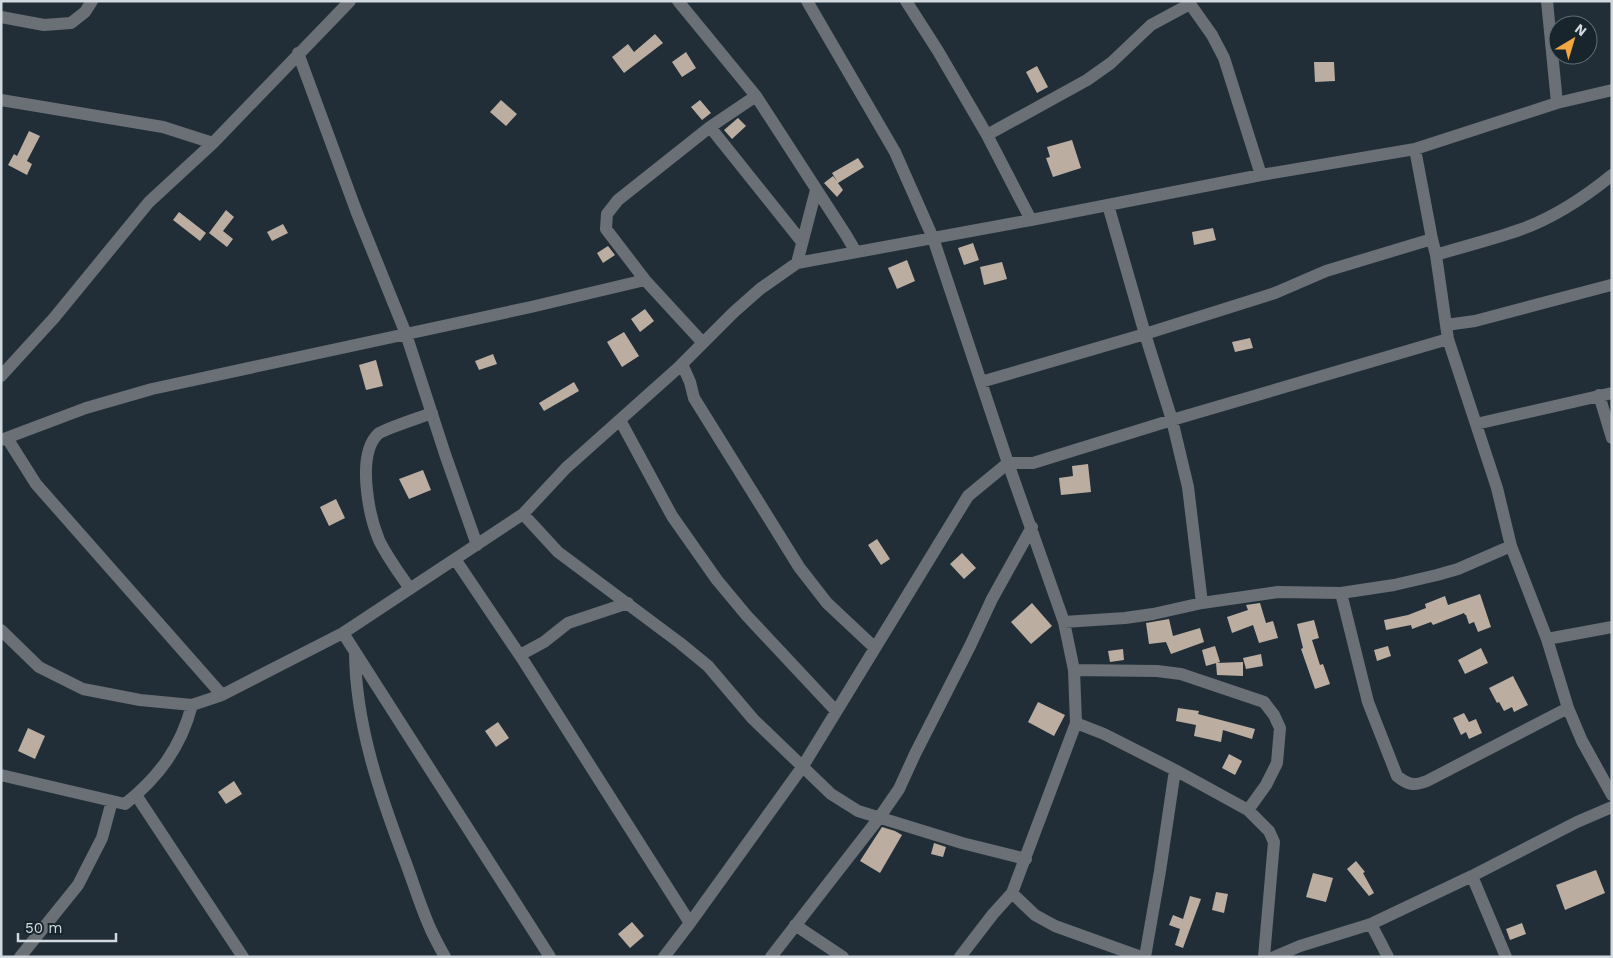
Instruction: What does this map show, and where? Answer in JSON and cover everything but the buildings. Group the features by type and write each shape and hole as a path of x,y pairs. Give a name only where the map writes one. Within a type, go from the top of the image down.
{"street":[{"path":"1,17 44,25 71,23 85,12 92,1"},
{"path":"1,376 54,318 149,202 213,143 350,1"},
{"path":"678,1 756,96 856,252"},
{"path":"807,1 895,152 933,238 1008,463 1064,622 1074,670 1076,723 1026,859 1012,893 993,914 960,957"},
{"path":"906,1 938,51 987,136 1031,220"},
{"path":"1547,1 1557,103"},
{"path":"987,136 1087,80 1111,62 1151,25 1189,3 1212,35 1224,58 1261,175"},
{"path":"298,53 357,213 406,334 477,545"},
{"path":"1,630 39,667 83,689 140,700 192,705 222,695 343,633 523,514 566,468 682,364 760,289 797,263 1261,175 1415,149 1557,103 1611,92"},
{"path":"703,343 645,280 606,229 607,214 618,200 710,128 756,96"},
{"path":"1,100 163,127 213,143"},
{"path":"710,128 802,242"},
{"path":"1415,149 1436,255 1448,339 1497,488 1511,546 1547,639 1568,708 1582,741 1612,795"},
{"path":"1436,255 1524,228 1556,213 1586,195 1612,175"},
{"path":"797,263 816,190"},
{"path":"1108,205 1172,420 1188,486 1202,603"},
{"path":"981,382 1145,334 1275,293 1326,271 1432,240"},
{"path":"222,695 36,484 4,439 86,408 152,389 531,307 645,280"},
{"path":"1446,325 1481,320 1611,285"},
{"path":"664,957 803,766 968,496 1008,463 1033,463 1448,339"},
{"path":"682,364 690,382 694,398 799,567 828,602 875,648"},
{"path":"1476,424 1612,393"},
{"path":"1599,396 1612,438"},
{"path":"410,589 380,543 372,523 365,475 370,446 379,433 432,413"},
{"path":"620,420 672,516 717,580 747,616 836,711"},
{"path":"523,514 558,552 628,603 708,666 753,719 831,794 858,811 962,843 1026,859"},
{"path":"771,957 879,818 899,789 992,599 1032,527"},
{"path":"1064,622 1125,618 1202,603 1278,592 1341,593 1394,585 1458,569 1511,546"},
{"path":"455,559 520,655 690,923"},
{"path":"1341,593 1368,702 1397,776 1404,782 1415,786 1427,781 1568,708"},
{"path":"520,655 544,642 568,623 628,603"},
{"path":"1547,639 1612,627"},
{"path":"343,633 550,957"},
{"path":"355,654 355,680 358,702 374,772 431,930 445,957"},
{"path":"1074,670 1156,671 1181,674 1264,702 1274,715 1280,728 1277,763 1266,785 1248,810"},
{"path":"1,775 125,804 143,790 172,755 187,724 192,705"},
{"path":"1076,723 1104,734 1248,810 1269,831 1274,842 1264,957"},
{"path":"1012,893 1036,915 1055,926 1143,957 1160,871 1175,770"},
{"path":"136,795 242,956"},
{"path":"20,957 78,885 102,838 112,801"},
{"path":"1274,957 1302,951 1371,924 1472,876 1577,822 1612,807"},
{"path":"1472,876 1506,957"},
{"path":"1371,924 1388,957"},
{"path":"795,925 843,957"}]}
